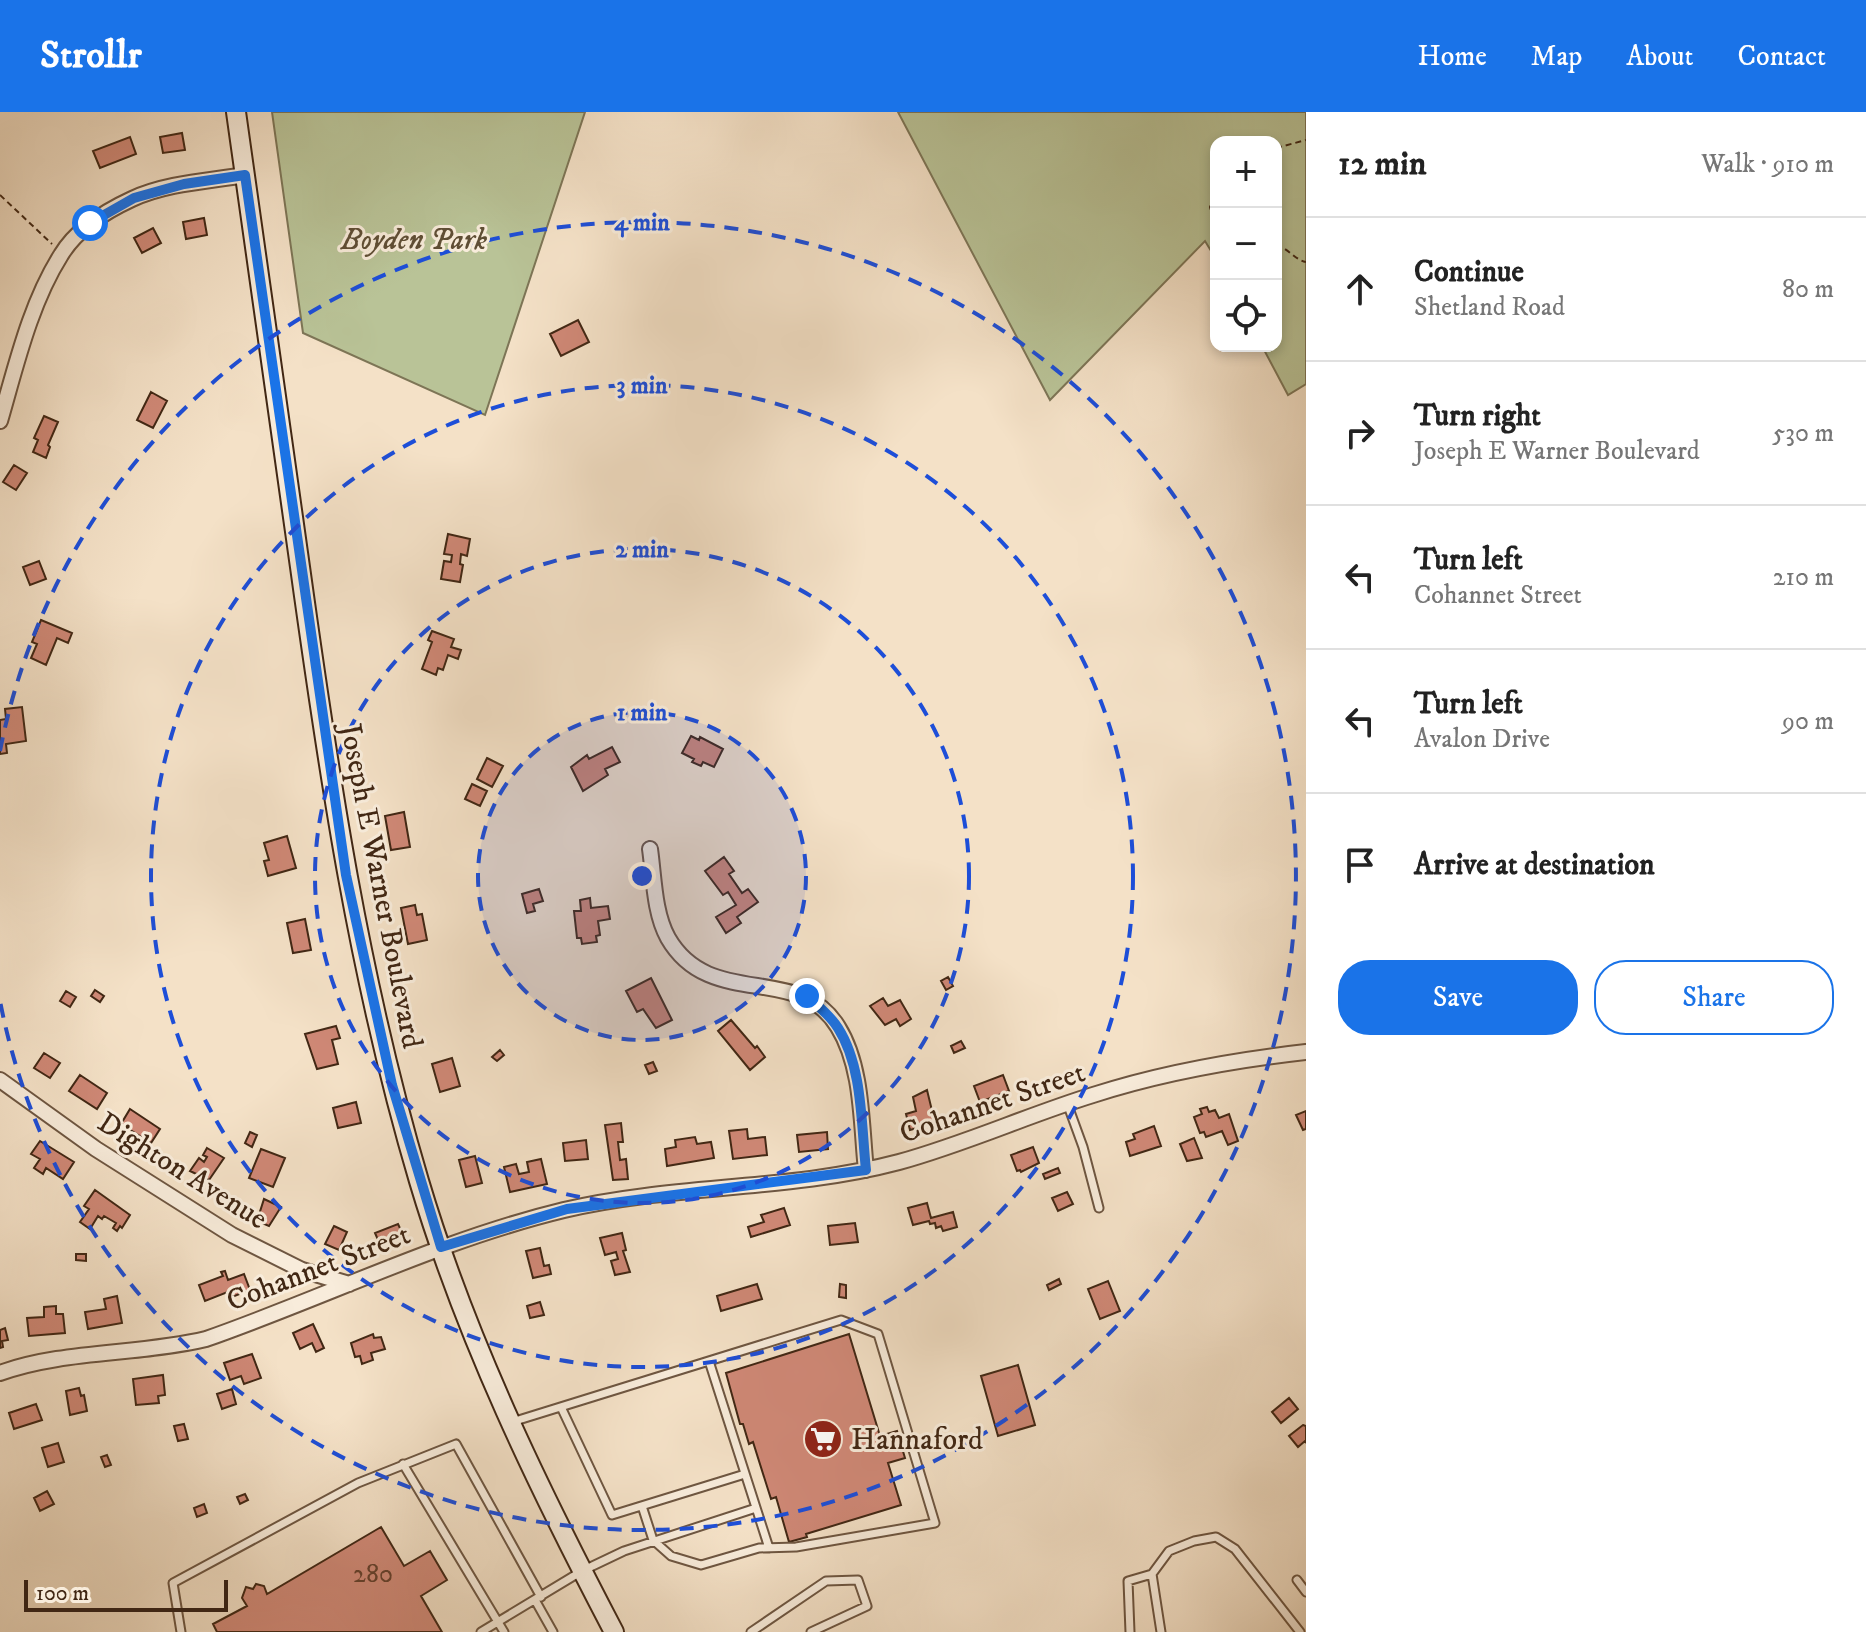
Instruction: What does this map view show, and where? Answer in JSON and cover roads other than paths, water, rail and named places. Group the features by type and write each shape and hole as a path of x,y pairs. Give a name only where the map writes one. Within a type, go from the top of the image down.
{"main road":[{"name":"Joseph E Warner Boulevard","path":"236,112 346,875 392,1085 441,1247 510,1423 614,1632"}],"street":[{"path":"0,421 41,294 62,253 90,223 134,198 184,184 245,175"},
{"path":"650,849 660,918 667,937 682,958 703,974 732,983 807,996 838,1026 848,1046 855,1081 866,1170"},
{"name":"Cohannet Street","path":"0,1373 58,1360 173,1347 206,1339 441,1247 567,1209 866,1170 940,1149 1067,1103 1176,1073 1306,1052"},
{"name":"Dighton Avenue","path":"0,1080 96,1149 232,1235 302,1270 349,1284"}],"lane":[{"path":"1067,1103 1083,1147 1099,1208"},
{"path":"510,1423 841,1320 878,1334 935,1523 796,1547 759,1548 701,1565 671,1556 653,1540 642,1506"},
{"path":"709,1361 769,1548"},
{"path":"561,1407 612,1515 745,1474"},
{"path":"181,1632 173,1583 358,1483 456,1444 553,1632"},
{"path":"403,1464 504,1632"},
{"path":"481,1632 582,1571 653,1540 756,1508"},
{"path":"1130,1632 1128,1581 1152,1574 1169,1551 1194,1541 1216,1537 1235,1549 1300,1632"},
{"path":"1152,1574 1161,1632"},
{"path":"751,1632 826,1581 858,1580 867,1606 811,1632"},
{"path":"1297,1580 1306,1592"}],"place":[{"name":"Hannaford","path":"823,1439"}],"park label":[{"name":"Boyden Park","path":"414,239"}]}
